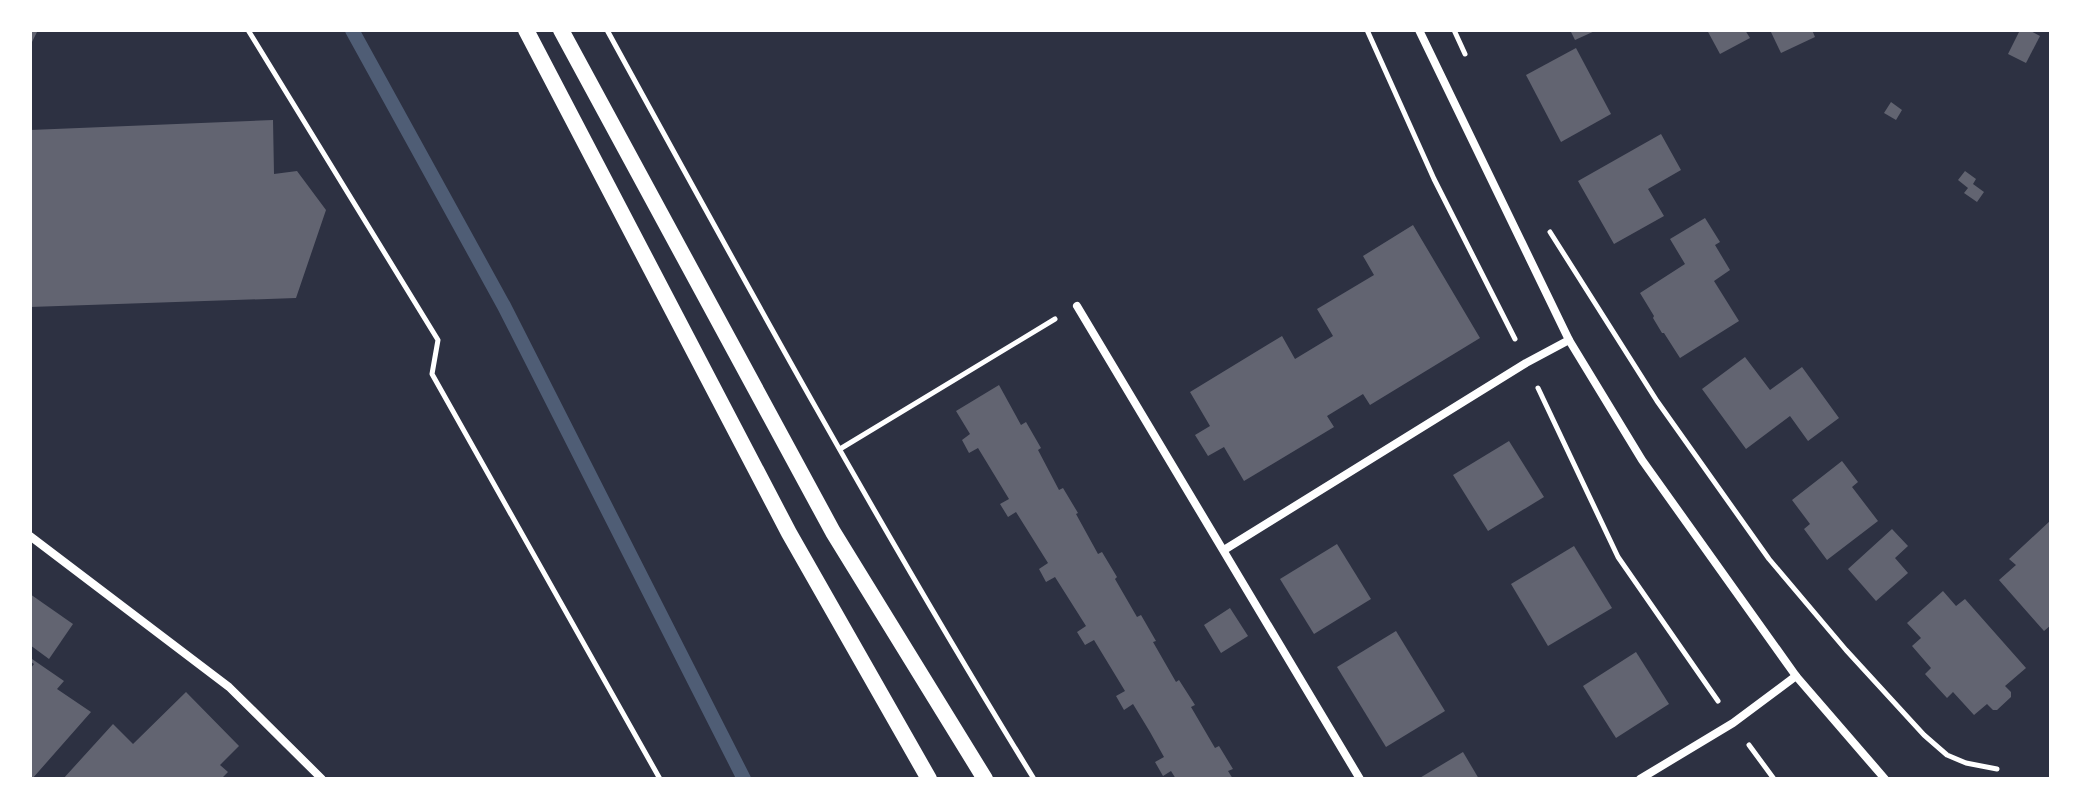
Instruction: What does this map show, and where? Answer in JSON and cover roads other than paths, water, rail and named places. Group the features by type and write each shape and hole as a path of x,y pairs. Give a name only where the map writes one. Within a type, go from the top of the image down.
{"main road":[{"path":"526,30 789,533 929,779"},
{"path":"561,30 833,532 985,779"}],"street":[{"path":"1419,30 1569,340 1642,460 1796,676 1885,779"},
{"path":"1077,306 1360,779"},
{"path":"1224,550 1526,363 1569,340"},
{"path":"30,536 229,687 322,779"},
{"path":"1640,779 1733,723 1796,676"}],"waterway":[{"path":"352,30 504,306 744,779"}]}
